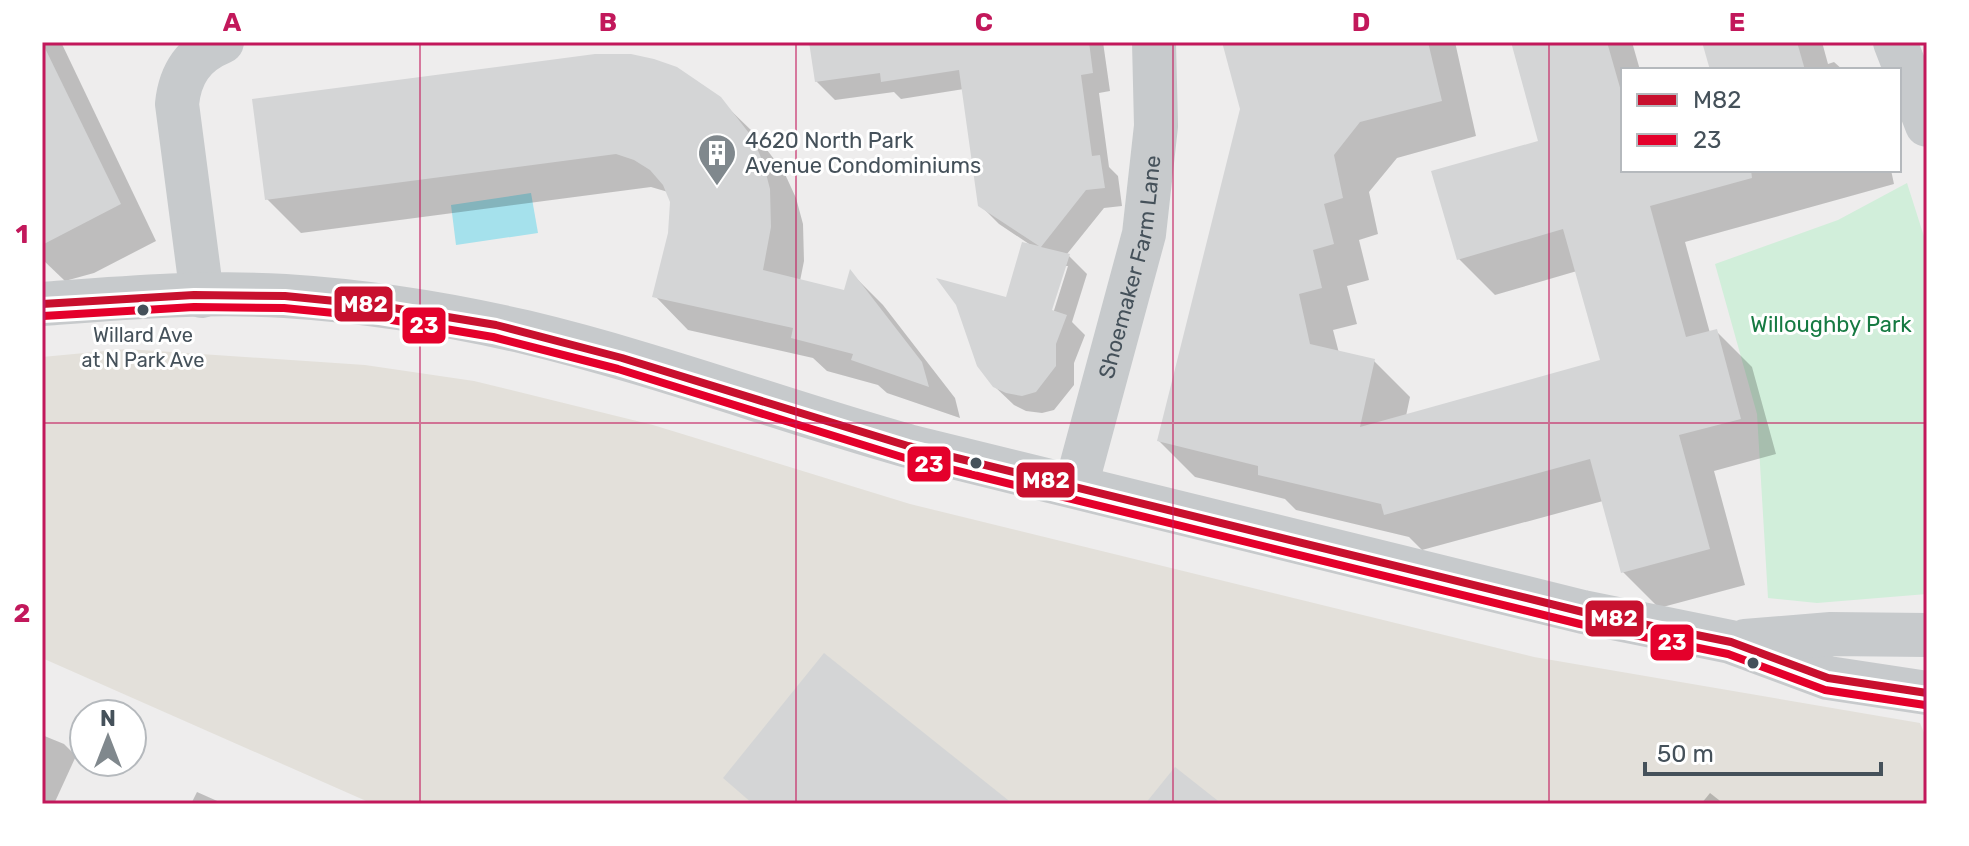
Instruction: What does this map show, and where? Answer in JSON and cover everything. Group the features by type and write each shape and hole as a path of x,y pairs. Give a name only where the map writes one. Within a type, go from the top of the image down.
{"street":[{"path":"202,296 177,104 185,71 208,48 222,42"},
{"name":"Shoemaker Farm Lane","path":"1076,486 1144,234 1156,126 1154,42"},
{"path":"1895,42 1927,125"},
{"path":"42,304 261,295 323,299 521,331 625,358 840,427 948,456 1583,612 1731,642 1828,678 1927,693"},
{"path":"1731,642 1831,634 1927,635"}],"shaded area":[{"path":"127,349 365,365 474,381 653,425 910,504 1534,657 1920,723 1927,740 1927,804 373,804 148,705 148,698 133,698 42,658 42,357"}],"green space":[{"name":"Willoughby Park","path":"1907,183 1927,246 1927,594 1817,603 1768,598 1757,414 1715,264 1838,220"}],"water":[{"path":"531,193 538,233 456,245 451,205"}],"building":[{"path":"42,42 121,204 42,245"},
{"path":"809,42 1089,42 1093,73 1081,75 1092,156 1100,155 1105,188 1086,190 1041,247 1070,254 1052,310 1067,315 1056,344 1056,366 1036,392 1022,396 993,387 977,366 956,305 936,278 1006,297 1022,242 1039,246 978,206 959,70 881,82 880,73 815,82"},
{"path":"1222,42 1428,42 1442,101 1360,122 1334,155 1343,198 1324,204 1334,244 1313,250 1322,288 1299,294 1310,344 1375,359 1360,427 1600,360 1563,229 1457,260 1431,171 1538,141 1511,42 1607,42 1621,91 1621,172 1751,172 1752,178 1650,206 1686,337 1717,329 1741,419 1679,435 1710,549 1621,573 1590,459 1384,515 1381,504 1258,475 1258,466 1157,441 1240,109"},
{"path":"1702,42 1797,42 1804,68 1709,68"},
{"name":"4620 North Park Avenue Condominiums","path":"595,54 631,54 654,59 677,67 721,97 752,137 770,189 771,227 763,270 844,290 850,269 922,362 929,387 851,360 853,354 791,338 793,328 652,297 668,233 670,202 663,185 650,170 616,154 265,200 252,99"},
{"path":"824,653 1013,804 753,804 723,778"},
{"path":"1175,767 1222,804 1145,804"}],"transit line":[{"name":"M82","path":"42,304 194,295 285,296 375,305 496,325 622,358 908,446 1583,612 1731,642 1828,678 1927,693"},
{"name":"23","path":"43,316 194,307 284,308 374,317 493,337 618,369 905,458 1580,624 1728,654 1825,690 1925,705"}],"place":[{"name":"4620 North Park Avenue Condominiums","path":"717,187"},
{"name":"Willard Ave at N Park Ave","path":"143,310"}]}
